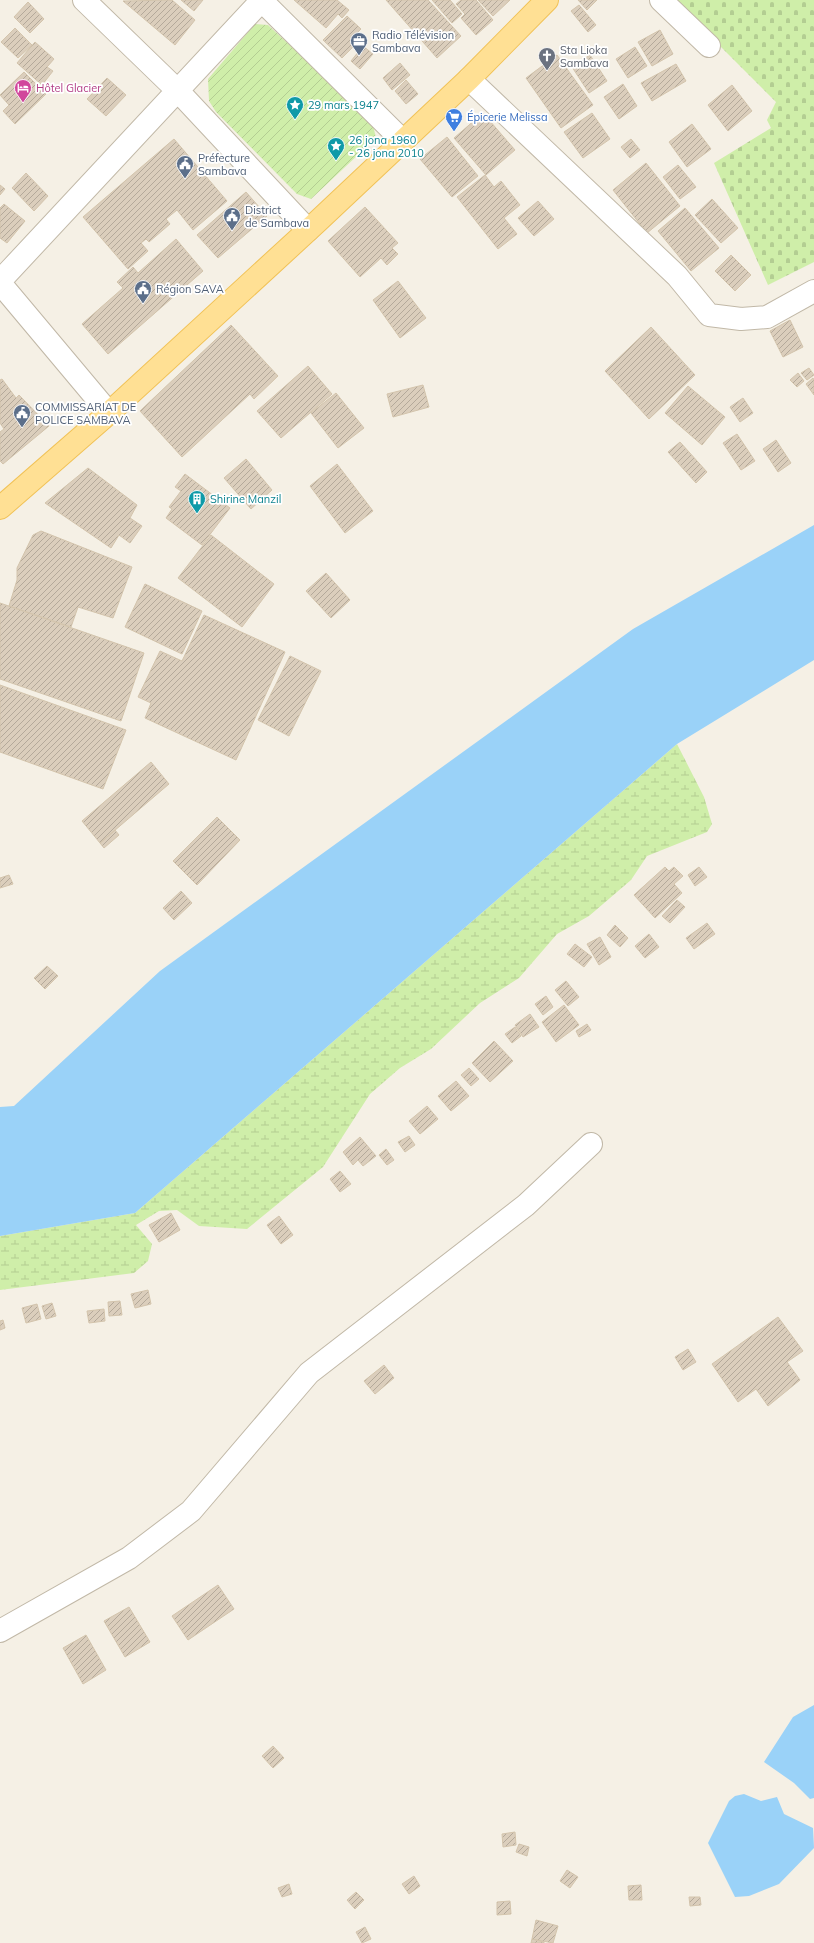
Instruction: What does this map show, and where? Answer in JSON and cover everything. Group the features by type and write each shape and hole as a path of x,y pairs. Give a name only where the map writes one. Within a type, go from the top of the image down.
{"main road":[{"path":"0,508 109,413 308,230 468,79 547,0"}],"street":[{"path":"84,0 178,91 308,230"},
{"path":"109,413 2,275 178,91 262,0 402,140"},
{"path":"661,0 709,46"},
{"path":"468,79 677,276 709,315 741,319 767,317 814,291"},
{"path":"0,1631 129,1558 191,1511 309,1373 526,1205 591,1144"}],"green space":[{"path":"674,0 814,0 814,262 768,285 714,163 771,128 767,120 776,102"},
{"path":"255,24 268,25 372,121 376,138 311,199 297,194 216,112 209,101 208,79"},
{"path":"677,744 704,797 712,824 707,832 647,856 631,880 589,916 557,934 519,978 480,1003 431,1049 400,1068 370,1094 323,1167 247,1229 199,1226 177,1210 159,1211 136,1225 152,1244 148,1261 134,1273 0,1290 0,1236 135,1213"}],"water":[{"path":"814,525 814,660 677,744 135,1213 0,1236 0,1107 14,1106 160,971 633,629"},
{"path":"814,1705 814,1798 810,1799 794,1783 764,1762 793,1717"},
{"path":"744,1794 761,1801 777,1797 784,1814 813,1828 814,1848 779,1884 749,1896 735,1897 708,1843 729,1801 735,1796"}],"building":[{"path":"172,0 195,20 175,45 123,1"},
{"path":"181,0 203,0 194,11"},
{"path":"294,0 337,0 349,10 342,18 338,14 326,28"},
{"path":"386,0 428,0 461,36 437,58"},
{"path":"432,0 450,0 462,14 452,23"},
{"path":"461,0 476,0 493,20 476,35 461,18 465,14 456,4"},
{"path":"478,0 510,0 493,16"},
{"path":"578,0 597,0 587,10"},
{"path":"28,2 44,19 30,33 14,17"},
{"path":"579,5 596,25 588,32 571,11"},
{"path":"347,16 361,29 353,37 358,42 342,58 323,40"},
{"path":"15,28 32,45 18,58 1,42"},
{"path":"660,30 673,54 652,66 638,42"},
{"path":"35,42 54,59 47,67 53,71 42,85 17,63"},
{"path":"363,46 373,54 360,69 351,61"},
{"path":"635,47 647,66 628,78 616,59"},
{"path":"557,55 593,105 561,128 526,78"},
{"path":"590,55 607,81 589,93 572,67"},
{"path":"400,63 410,75 392,90 383,78"},
{"path":"676,64 686,81 652,101 641,83"},
{"path":"24,72 46,94 15,124 3,111 9,105 0,95"},
{"path":"107,78 126,95 106,116 87,99"},
{"path":"406,80 418,94 406,104 395,91"},
{"path":"623,84 637,106 619,119 604,97"},
{"path":"732,85 752,111 728,131 708,105"},
{"path":"483,113 515,150 486,175 454,138"},
{"path":"592,113 610,139 583,158 564,132"},
{"path":"692,124 711,149 687,167 669,142"},
{"path":"447,137 478,176 452,197 420,159"},
{"path":"174,139 227,201 193,230 177,210 166,219 170,224 149,242 146,239 141,243 148,251 128,269 83,217"},
{"path":"631,139 640,150 630,158 621,147"},
{"path":"646,163 680,206 647,233 613,190"},
{"path":"678,165 696,187 680,199 663,177"},
{"path":"26,173 48,196 34,211 12,188"},
{"path":"485,175 494,187 501,181 520,205 504,218 517,234 498,249 457,197"},
{"path":"0,185 5,189 0,195"},
{"path":"246,192 267,216 218,258 197,235"},
{"path":"712,199 738,228 721,243 695,215"},
{"path":"538,201 554,219 534,236 518,218"},
{"path":"4,204 25,221 7,243 0,238 0,208"},
{"path":"365,207 398,243 392,248 398,254 387,265 381,258 360,277 328,241"},
{"path":"685,208 719,248 691,271 658,231"},
{"path":"176,239 203,271 108,354 82,324 123,288 117,282 133,267 138,273"},
{"path":"731,255 751,275 735,291 715,271"},
{"path":"398,281 426,318 400,338 373,300"},
{"path":"790,320 803,347 783,357 770,331"},
{"path":"231,325 278,376 254,399 250,394 182,457 140,411"},
{"path":"651,327 695,375 649,419 605,371"},
{"path":"308,366 332,394 281,438 257,411"},
{"path":"809,368 814,375 807,380 801,373"},
{"path":"798,373 804,381 797,387 790,380"},
{"path":"813,378 814,380 814,395 806,384"},
{"path":"2,379 16,398 19,395 49,426 3,464 0,461 0,432 4,429 0,423 0,380"},
{"path":"423,385 429,407 393,417 387,394"},
{"path":"688,386 725,417 702,445 665,413"},
{"path":"336,393 364,428 338,448 311,413"},
{"path":"743,398 753,413 740,422 730,407"},
{"path":"737,434 755,461 741,470 723,443"},
{"path":"776,440 791,463 778,472 763,449"},
{"path":"680,442 707,472 696,483 668,452"},
{"path":"246,459 272,490 251,509 224,478"},
{"path":"337,464 373,511 345,533 310,486"},
{"path":"88,468 137,505 130,518 142,526 130,543 119,535 111,548 45,503"},
{"name":"Shirine Manzil","path":"185,474 230,508 202,545 166,518 172,509 169,507 181,491 175,487"},
{"path":"41,531 132,567 113,618 78,607 71,627 9,606 17,580 17,568 33,535"},
{"path":"211,535 274,584 242,627 178,578"},
{"path":"326,573 350,600 331,618 306,591"},
{"path":"145,584 202,611 182,654 125,627"},
{"path":"0,603 144,653 121,721 0,679"},
{"path":"204,615 285,652 236,760 145,718 151,703 138,697 160,651 182,661"},
{"path":"290,656 321,671 289,736 258,720"},
{"path":"0,685 126,730 103,789 0,752"},
{"path":"151,762 169,784 100,843 82,821"},
{"path":"217,817 240,840 197,885 173,861"},
{"path":"115,830 119,835 104,848 100,843"},
{"path":"665,867 669,871 674,867 683,876 674,884 682,893 655,918 634,895"},
{"path":"699,867 707,877 695,886 688,875"},
{"path":"9,875 13,884 0,888 0,878"},
{"path":"181,891 192,903 174,920 163,908"},
{"path":"677,900 685,907 670,923 662,916"},
{"path":"707,923 715,934 694,949 686,938"},
{"path":"615,925 628,938 620,947 607,935"},
{"path":"649,934 659,947 645,958 635,946"},
{"path":"600,937 611,957 599,965 587,944"},
{"path":"575,944 592,957 584,967 567,954"},
{"path":"47,966 58,976 45,989 34,978"},
{"path":"566,981 579,997 568,1006 555,990"},
{"path":"546,996 553,1007 543,1015 535,1004"},
{"path":"564,1005 579,1025 556,1042 542,1022"},
{"path":"530,1014 539,1027 523,1037 515,1025"},
{"path":"587,1024 591,1030 579,1037 576,1031"},
{"path":"515,1027 521,1036 512,1043 505,1034"},
{"path":"494,1041 513,1061 490,1082 472,1063"},
{"path":"469,1068 479,1079 471,1086 461,1075"},
{"path":"456,1081 469,1096 451,1111 438,1096"},
{"path":"427,1106 438,1119 420,1134 409,1121"},
{"path":"409,1136 415,1145 405,1152 398,1142"},
{"path":"360,1137 376,1156 363,1166 358,1160 353,1165 343,1152"},
{"path":"386,1149 394,1160 387,1165 379,1155"},
{"path":"340,1171 351,1184 340,1192 330,1179"},
{"path":"171,1213 180,1230 159,1242 149,1225"},
{"path":"279,1216 293,1235 281,1244 267,1225"},
{"path":"148,1290 151,1304 135,1308 131,1294"},
{"path":"120,1301 122,1315 109,1316 108,1302"},
{"path":"52,1303 56,1316 46,1319 42,1306"},
{"path":"37,1304 41,1319 26,1323 22,1308"},
{"path":"104,1309 105,1321 89,1323 87,1311"},
{"path":"778,1317 803,1351 787,1362 800,1380 768,1406 756,1389 738,1402 712,1364"},
{"path":"3,1320 5,1328 0,1330 0,1321"},
{"path":"688,1349 696,1362 683,1370 675,1357"},
{"path":"384,1365 394,1378 375,1394 364,1381"},
{"path":"218,1585 234,1609 188,1640 172,1616"},
{"path":"129,1607 150,1642 125,1657 104,1621"},
{"path":"86,1635 106,1670 83,1684 63,1648"},
{"path":"273,1746 284,1758 273,1768 262,1756"},
{"path":"515,1832 516,1845 503,1847 502,1834"},
{"path":"519,1844 529,1847 527,1856 516,1852"},
{"path":"567,1870 578,1877 570,1888 560,1881"},
{"path":"414,1876 420,1886 409,1894 402,1884"},
{"path":"289,1884 292,1894 282,1897 278,1888"},
{"path":"641,1885 642,1900 629,1900 628,1886"},
{"path":"356,1892 364,1900 355,1909 347,1900"},
{"path":"689,1897 700,1897 701,1905 690,1906"},
{"path":"510,1901 511,1914 497,1915 497,1902"},
{"path":"536,1920 558,1926 553,1943 532,1939"},
{"path":"365,1927 371,1939 362,1943 356,1932"},
{"path":"532,1939 544,1942 544,1943 531,1943"}],"place":[{"name":"Radio Télévision Sambava","path":"359,56"},
{"name":"Sta Lioka Sambava","path":"547,71"},
{"name":"Hôtel Glacier","path":"23,103"},
{"name":"29 mars 1947","path":"295,120"},
{"name":"Épicerie Melissa","path":"454,132"},
{"name":"26 jona 1960 - 26 jona 2010","path":"336,161"},
{"name":"Préfecture Sambava","path":"185,179"},
{"name":"District de Sambava","path":"232,231"},
{"name":"Région SAVA","path":"143,304"},
{"name":"COMMISSARIAT DE POLICE SAMBAVA","path":"22,428"},
{"name":"Shirine Manzil","path":"197,514"}]}
